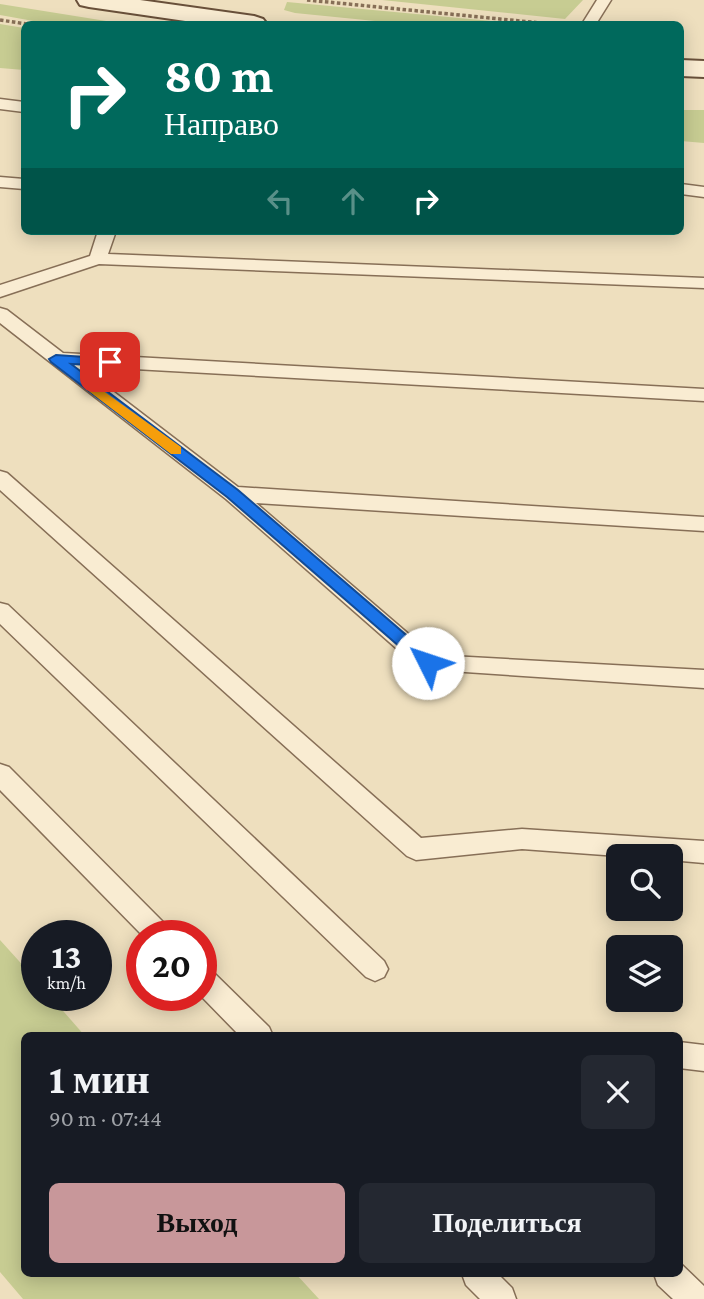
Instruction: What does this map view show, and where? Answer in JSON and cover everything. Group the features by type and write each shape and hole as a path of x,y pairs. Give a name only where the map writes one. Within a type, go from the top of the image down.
{"main road":[{"path":"89,0 233,21"},
{"path":"684,68 704,69"}],"lane":[{"path":"591,21 604,0"},
{"path":"0,104 21,107"},
{"path":"0,182 21,184"},
{"path":"684,189 704,192"},
{"path":"98,259 106,235"},
{"path":"0,291 98,259 704,283"},
{"path":"0,314 233,494 428,663 704,680"},
{"path":"56,359 704,395"},
{"path":"0,478 416,849 523,839 704,852"},
{"path":"233,494 704,524"},
{"path":"0,611 375,970"},
{"path":"0,774 144,920"},
{"path":"217,994 255,1032"},
{"path":"683,1055 704,1058"},
{"path":"480,1277 501,1299"},
{"path":"672,1277 695,1299"}],"path":[{"path":"306,0 520,21"},
{"path":"0,20 21,23"}],"green space":[{"path":"382,0 583,0 565,19"},
{"path":"287,2 491,21 375,21 284,10"},
{"path":"0,4 106,21 33,21 0,15"},
{"path":"0,24 21,28 21,70 0,68"},
{"path":"684,110 704,110 704,143 684,141"},
{"path":"0,940 21,963 21,1011 63,1011 82,1032 21,1032 21,1277 299,1277 319,1299 23,1299 0,1272"}],"slow traffic":[{"path":"91,386 176,451"}],"route":[{"path":"110,362 56,359 233,494 428,663"}]}
